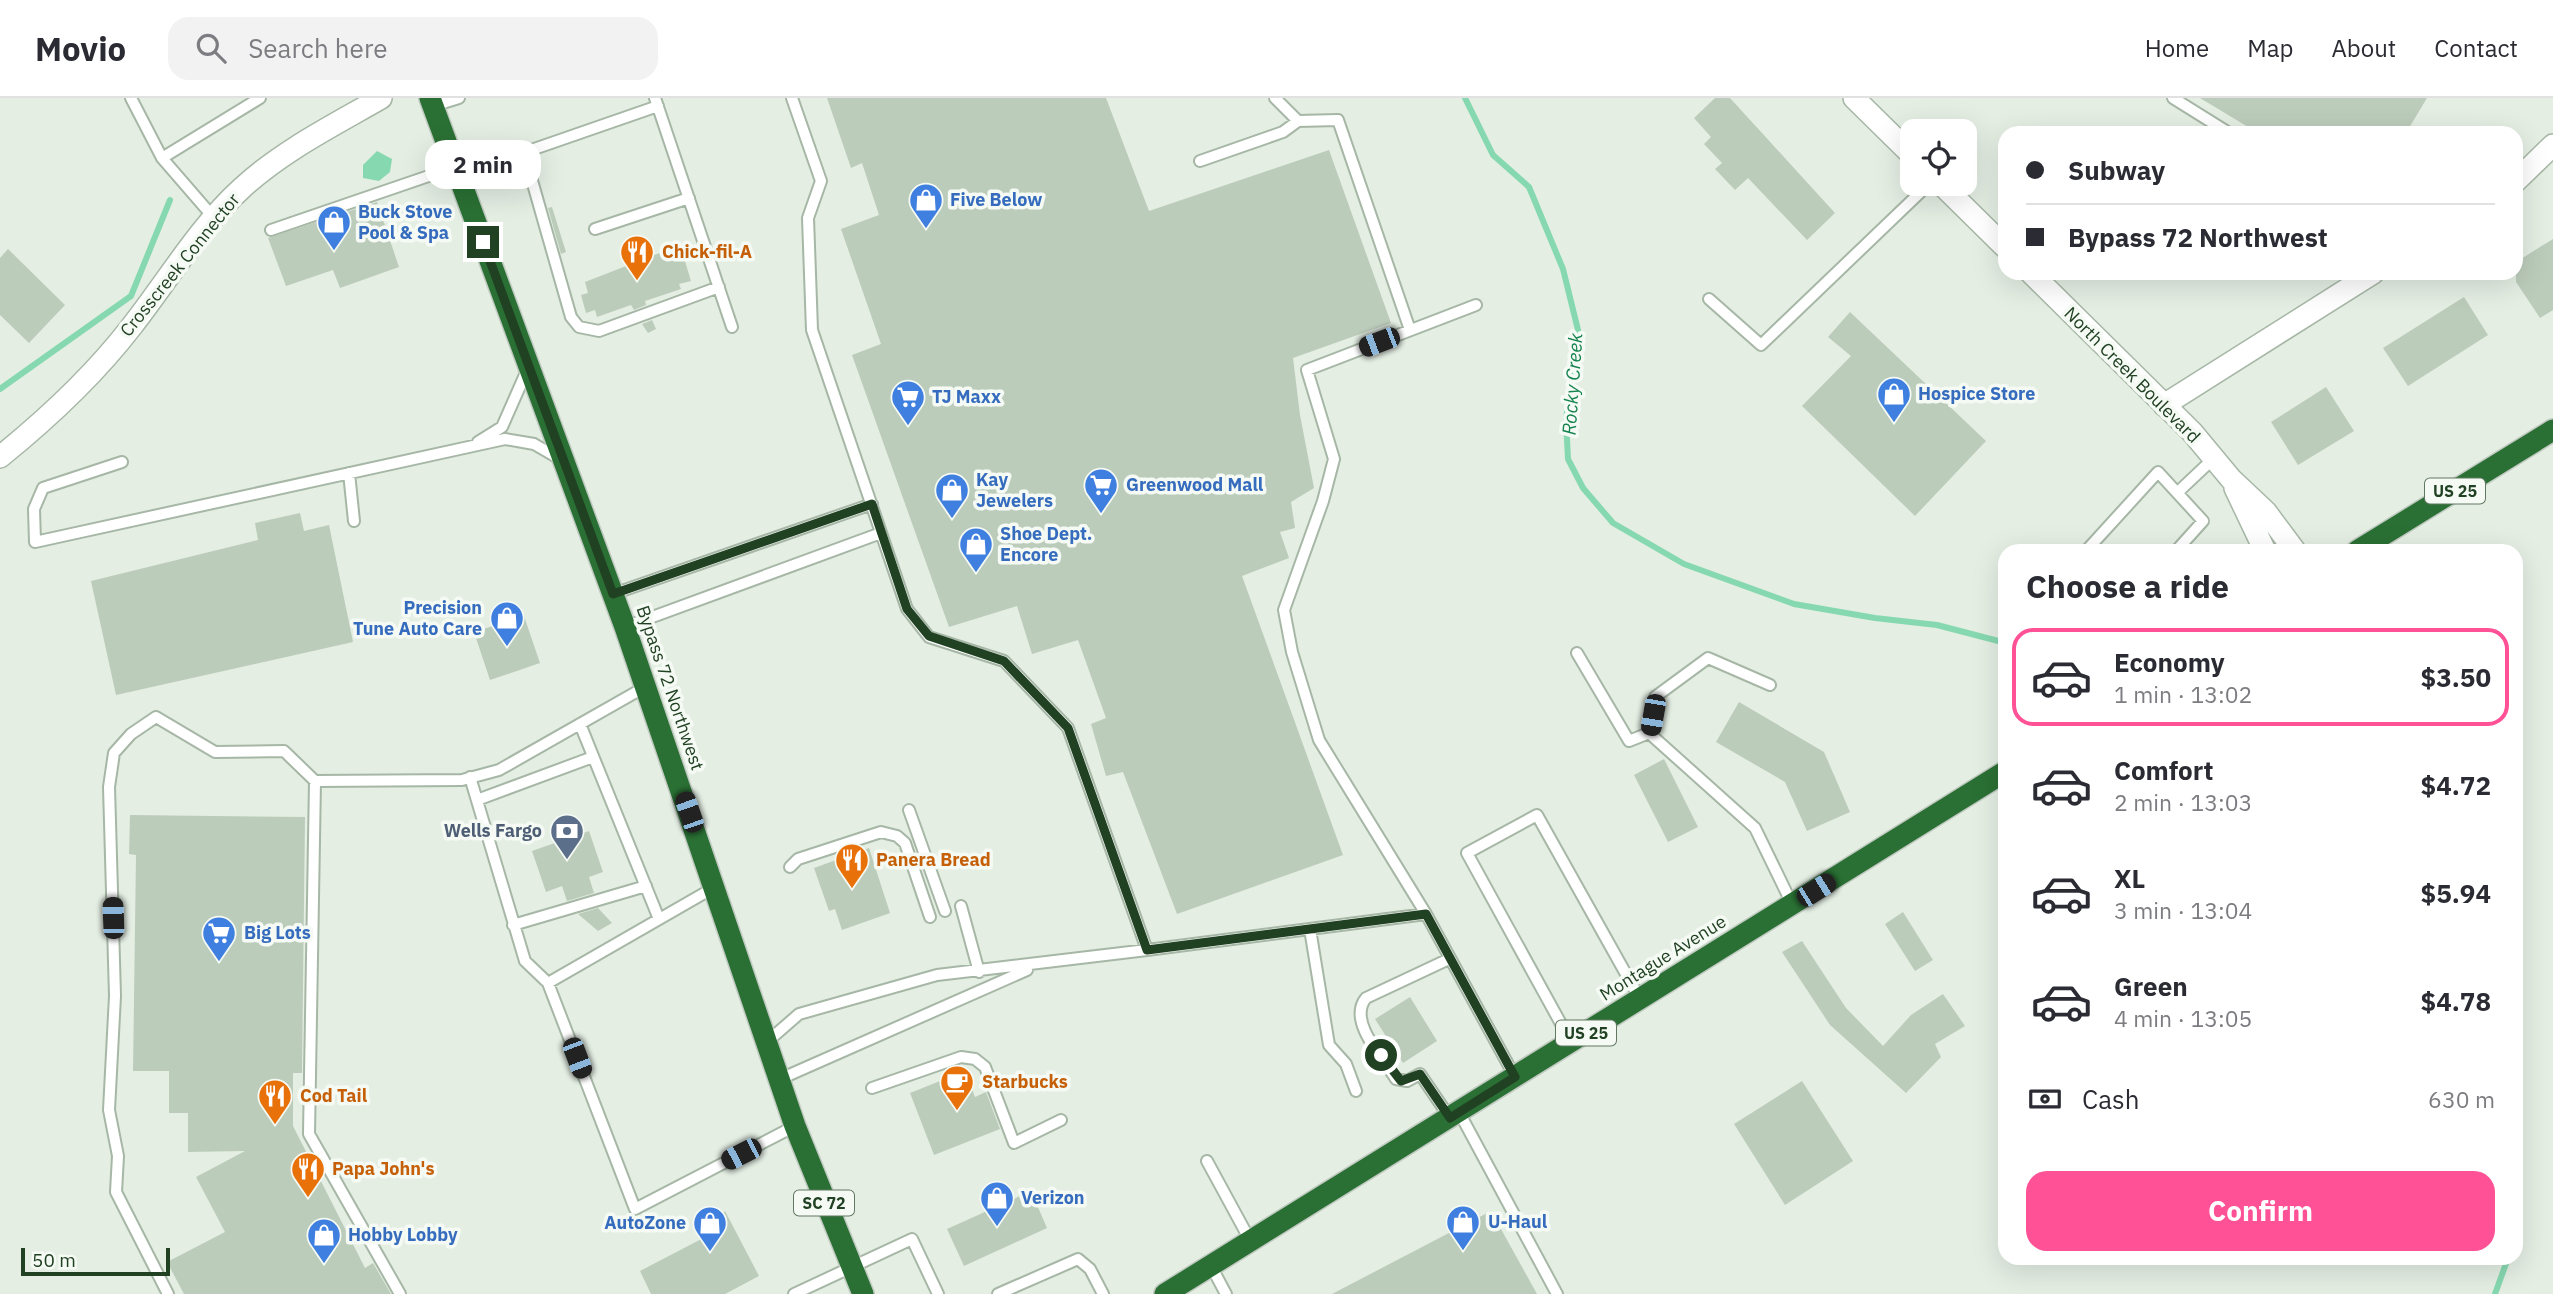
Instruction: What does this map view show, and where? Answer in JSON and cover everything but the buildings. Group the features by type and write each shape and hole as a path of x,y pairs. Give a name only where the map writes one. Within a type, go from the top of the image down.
{"highway":[{"name":"Bypass 72 Northwest","path":"431,102 625,626 795,1126 863,1294"},
{"name":"US 25","path":"2368,544 2553,430"},
{"name":"Montague Avenue","path":"1166,1294 1998,776"}],"street":[{"name":"Crosscreek Connector","path":"0,457 73,391 130,328 214,218 262,171 381,98"},
{"path":"1854,98 1900,143"},
{"path":"2523,174 2553,145"},
{"path":"1953,196 1998,240"},
{"name":"North Creek Boulevard","path":"2038,280 2164,405 2231,479 2266,512 2290,544"},
{"path":"2164,405 2362,280"},
{"name":"North Creek Boulevard","path":"2231,479 2262,544"}],"lane":[{"path":"131,98 162,158 214,218"},
{"path":"162,158 260,98"},
{"path":"431,102 458,98"},
{"path":"792,98 821,181 808,218 812,330 907,609 929,636 1004,661 1068,728 1147,950"},
{"path":"1275,98 1298,121"},
{"path":"2173,98 2219,126"},
{"path":"719,287 599,331 579,327 571,317 529,170 534,149 657,102 690,198 719,287 732,327"},
{"path":"1200,161 1283,132 1298,121 1338,120 1410,330"},
{"path":"271,230 455,167"},
{"path":"1709,299 1761,345 1916,196"},
{"path":"594,229 690,198"},
{"path":"1476,304 1307,370 1334,459 1323,501 1284,610 1292,652 1320,740 1426,914 1515,1077"},
{"path":"470,447 502,427 529,365"},
{"path":"122,462 43,488 34,509 35,542 505,439 534,443 565,463"},
{"path":"2178,492 2214,458"},
{"path":"2092,544 2158,472 2203,521 2182,544"},
{"path":"349,473 354,521"},
{"path":"613,594 872,504"},
{"path":"625,626 881,533"},
{"path":"1577,653 1629,741 1649,733"},
{"path":"1649,733 1656,697 1708,658 1770,685"},
{"path":"314,781 470,777 499,770 645,687"},
{"path":"169,1294 116,1192 118,1156 109,1110 115,996 109,787 114,753 131,734 156,718 215,752 284,751 314,781 309,1134 400,1294"},
{"path":"580,724 659,919"},
{"path":"1649,733 1755,828 1792,904"},
{"path":"477,800 593,757"},
{"path":"470,777 525,961 548,983 635,1209 795,1126"},
{"path":"909,810 945,911"},
{"path":"1571,1042 1467,853 1536,815 1640,999"},
{"path":"790,867 804,857 881,832 891,833 905,843 930,917"},
{"path":"513,925 646,886"},
{"path":"548,983 715,887"},
{"path":"961,906 979,972"},
{"path":"768,1041 799,1014 937,975 979,972 1426,914"},
{"path":"1310,929 1329,1045 1346,1064 1356,1091"},
{"path":"1449,959 1367,998 1360,1005 1361,1022 1396,1079 1407,1081 1420,1074 1455,1115 1557,1294"},
{"path":"780,1079 1040,964"},
{"path":"872,1088 961,1057 975,1059 985,1067 1014,1143 1061,1120"},
{"path":"1207,1161 1251,1242"},
{"path":"794,1294 912,1239 938,1294"},
{"path":"998,1294 1078,1259 1090,1269 1103,1294"},
{"path":"1211,1266 1226,1294"}],"shaded area":[{"path":"377,151 392,159 390,172 379,181 363,178 363,165"}],"waterway":[{"name":"Rocky Creek","path":"1465,98 1493,155 1529,187 1563,269 1578,330 1566,420 1568,459 1583,488 1613,523 1684,564 1794,604 1937,625 1998,641"},
{"path":"0,389 131,296 170,200"},
{"name":"Rocky Creek","path":"2495,1294 2505,1265"}],"place":[{"name":"Five Below","path":"926,230"},
{"name":"Buck Stove Pool & Spa","path":"334,252"},
{"name":"Chick-fil-A","path":"637,282"},
{"name":"Hospice Store","path":"1894,424"},
{"name":"TJ Maxx","path":"908,427"},
{"name":"Greenwood Mall","path":"1101,515"},
{"name":"Kay Jewelers","path":"952,520"},
{"name":"Shoe Dept. Encore","path":"976,574"},
{"name":"Precision Tune Auto Care","path":"507,648"},
{"name":"Wells Fargo","path":"567,861"},
{"name":"Panera Bread","path":"852,890"},
{"name":"Big Lots","path":"219,963"},
{"name":"Starbucks","path":"957,1112"},
{"name":"Cod Tail","path":"275,1126"},
{"name":"Papa John's","path":"308,1199"},
{"name":"Verizon","path":"997,1228"},
{"name":"U-Haul","path":"1463,1252"},
{"name":"AutoZone","path":"710,1253"},
{"name":"Hobby Lobby","path":"324,1265"}],"route":[{"path":"483,242 613,594 872,504 907,609 929,636 1004,661 1068,728 1147,950 1426,914 1515,1077 1450,1118 1420,1074 1407,1081 1396,1079 1381,1055"}]}
